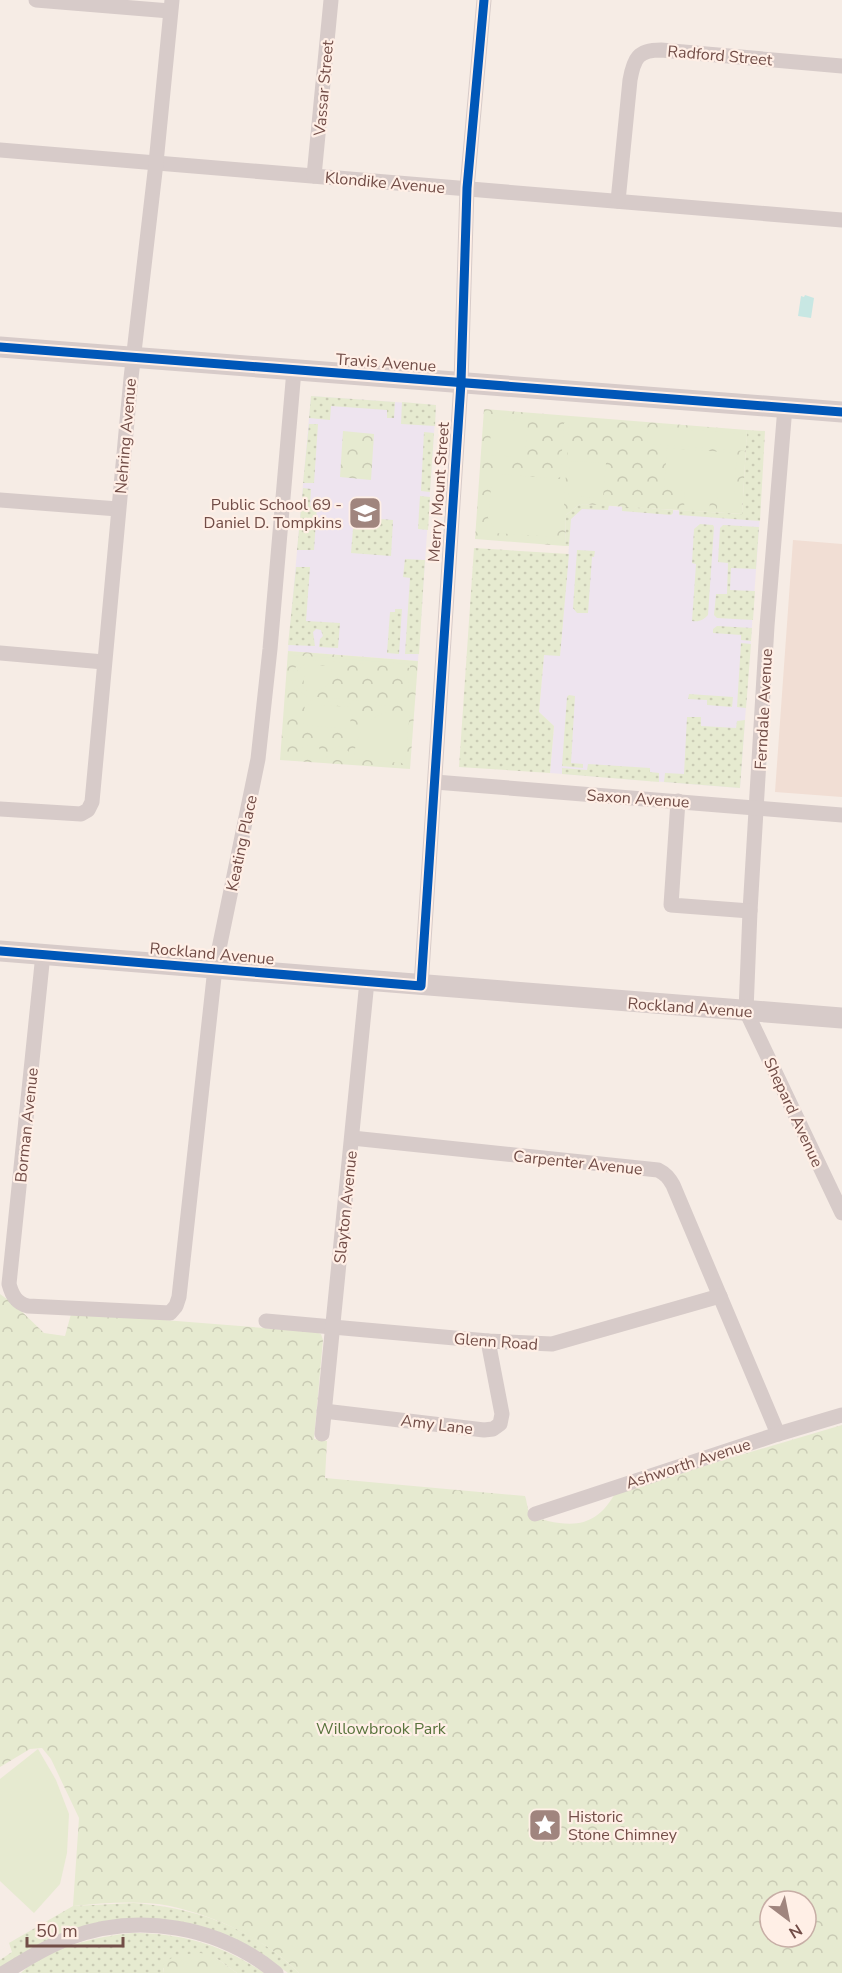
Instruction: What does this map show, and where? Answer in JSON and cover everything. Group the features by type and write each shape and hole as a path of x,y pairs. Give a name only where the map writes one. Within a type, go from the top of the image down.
{"street":[{"path":"36,0 171,5"},
{"name":"Vassar Street","path":"314,176 331,0"},
{"name":"Merry Mount Street","path":"421,986 461,383 467,188 484,0"},
{"name":"Nehring Avenue","path":"0,809 81,814 88,810 92,802 133,357 156,163 171,5"},
{"name":"Radford Street","path":"618,201 632,65 638,55 649,50 661,50 842,66"},
{"name":"Klondike Avenue","path":"0,150 842,220"},
{"name":"Travis Avenue","path":"0,347 842,412"},
{"name":"Keating Place","path":"172,1312 177,1306 179,1297 215,968 258,759 270,650 294,370"},
{"name":"Ferndale Avenue","path":"746,1011 768,615 785,407"},
{"path":"0,500 118,509"},
{"path":"0,653 104,662"},
{"name":"Saxon Avenue","path":"435,782 842,815"},
{"path":"678,801 671,905 750,911"},
{"name":"Rockland Avenue","path":"0,951 842,1018"},
{"name":"Borman Avenue","path":"43,954 9,1284 12,1296 28,1306 168,1314 172,1312"},
{"name":"Slayton Avenue","path":"322,1434 367,981"},
{"name":"Shepard Avenue","path":"746,1011 842,1213"},
{"name":"Carpenter Avenue","path":"352,1138 658,1170 668,1176 778,1434"},
{"name":"Glenn Road","path":"266,1321 333,1325 488,1341 552,1344 720,1296"},
{"name":"Amy Lane","path":"324,1411 483,1430 497,1427 502,1414 488,1341"},
{"name":"Ashworth Avenue","path":"534,1514 842,1415"},
{"path":"4,1973 69,1938 117,1926 138,1926 185,1930 214,1937 250,1954 276,1973"}],"shaded area":[{"name":"Public School 69 - Daniel D. Tompkins","path":"311,396 436,405 418,661 288,651"},
{"path":"580,504 760,516 740,788 550,773 554,726 539,712 544,654 560,655 569,546 565,546 566,515"},
{"path":"793,540 842,544 842,797 775,792"}],"green space":[{"path":"311,396 395,402 394,418 387,418 387,410 331,406 330,420 309,418"},
{"path":"402,402 436,405 435,426 401,424"},
{"path":"484,409 747,430 742,514 580,504 566,515 565,546 475,539"},
{"path":"492,419 528,422 525,457 489,455"},
{"path":"564,423 569,423 563,523 556,531 556,537 494,533 494,527 488,518 492,478 500,474 560,479"},
{"path":"309,424 318,424 314,483 303,483"},
{"path":"648,427 747,434 745,451 647,444"},
{"path":"747,430 765,431 760,521 679,515 679,510 742,514"},
{"path":"343,431 374,434 371,480 340,477"},
{"path":"424,432 434,433 430,492 421,491"},
{"path":"667,448 737,453 734,494 743,495 741,513 717,511 718,494 711,493 709,511 684,509 685,491 664,489"},
{"path":"570,461 606,463 603,498 568,496"},
{"path":"303,488 311,489 310,506 317,506 314,550 297,550"},
{"path":"420,496 430,497 428,530 418,529"},
{"path":"580,504 609,505 608,510 582,509 571,519 569,546 565,546 566,515"},
{"path":"622,506 673,510 673,513 671,515 622,511"},
{"path":"354,517 393,520 391,556 351,553"},
{"path":"700,524 714,527 708,615 701,620 692,621 696,564 692,563 694,529"},
{"path":"723,525 759,527 756,569 731,568 730,590 755,591 753,620 717,618 714,615 716,594 727,594 728,563 718,562 720,528"},
{"path":"474,548 569,554 560,656 544,655 539,712 554,726 550,773 459,767"},
{"path":"577,550 595,551 592,557 588,613 577,613 573,608"},
{"path":"405,559 425,560 419,654 405,654 410,578 403,577"},
{"path":"296,567 310,567 306,621 340,623 338,648 319,647 323,636 321,630 316,629 313,632 315,646 288,645"},
{"path":"395,609 402,609 399,654 387,653 390,612 395,612"},
{"path":"717,626 752,628 751,641 741,640 741,635 713,633 713,629"},
{"path":"741,643 751,644 746,708 737,707"},
{"path":"288,651 418,661 410,769 280,760"},
{"path":"293,655 410,664 410,668 401,667 408,679 408,690 403,699 391,706 306,700 296,691 292,681 294,670 302,660 292,659","holes":["312,660 391,666 403,675 405,690 397,699 387,703 306,696 299,689 296,680 298,670 305,663 303,690 315,691 325,687 330,678 331,666 306,663"]},
{"path":"689,694 733,697 732,707 707,705 707,700 688,699"},
{"path":"569,695 575,696 571,763 583,764 583,768 562,766"},
{"path":"305,704 351,707 350,729 303,725"},
{"path":"397,710 410,712 405,760 408,762 404,765 354,759 357,740 366,726 379,715"},
{"path":"687,717 701,717 701,726 736,728 737,721 745,720 740,788 664,782 665,773 684,774"},
{"path":"309,744 319,747 322,759 299,757 301,749"},
{"path":"339,746 348,751 349,761 326,759 330,749"},
{"path":"588,764 650,768 650,772 659,773 659,782 562,774 562,768 587,770"},
{"name":"Willowbrook Park","path":"0,1294 44,1333 65,1336 71,1314 75,1313 321,1334 323,1340 314,1439 327,1441 325,1478 525,1496 532,1516 560,1523 580,1523 596,1516 616,1492 842,1425 842,1973 299,1973 271,1949 255,1939 205,1916 170,1906 146,1903 73,1906 79,1818 51,1759 42,1748 30,1749 0,1767"},
{"path":"38,1749 56,1780 69,1814 67,1853 60,1884 34,1913 0,1881 0,1779"},
{"path":"134,1903 180,1910 223,1923 263,1944 299,1973 288,1973 267,1958 151,1918 0,1968 0,1960 12,1952 9,1943 73,1906"},
{"path":"132,1933 168,1935 218,1948 264,1973 237,1973 216,1958 163,1968 164,1973 21,1973 31,1964 58,1950 89,1940"},
{"path":"201,1953 216,1958 237,1973 164,1973 163,1965 166,1961 180,1955"}],"water":[{"path":"801,296 814,298 811,318 798,316"}],"cycle path":[{"path":"0,951 421,986 461,383 467,188 484,0"},
{"path":"0,347 842,412"}],"place":[{"name":"Public School 69 - Daniel D. Tompkins","path":"365,513"},
{"name":"Historic Stone Chimney","path":"545,1825"}]}
